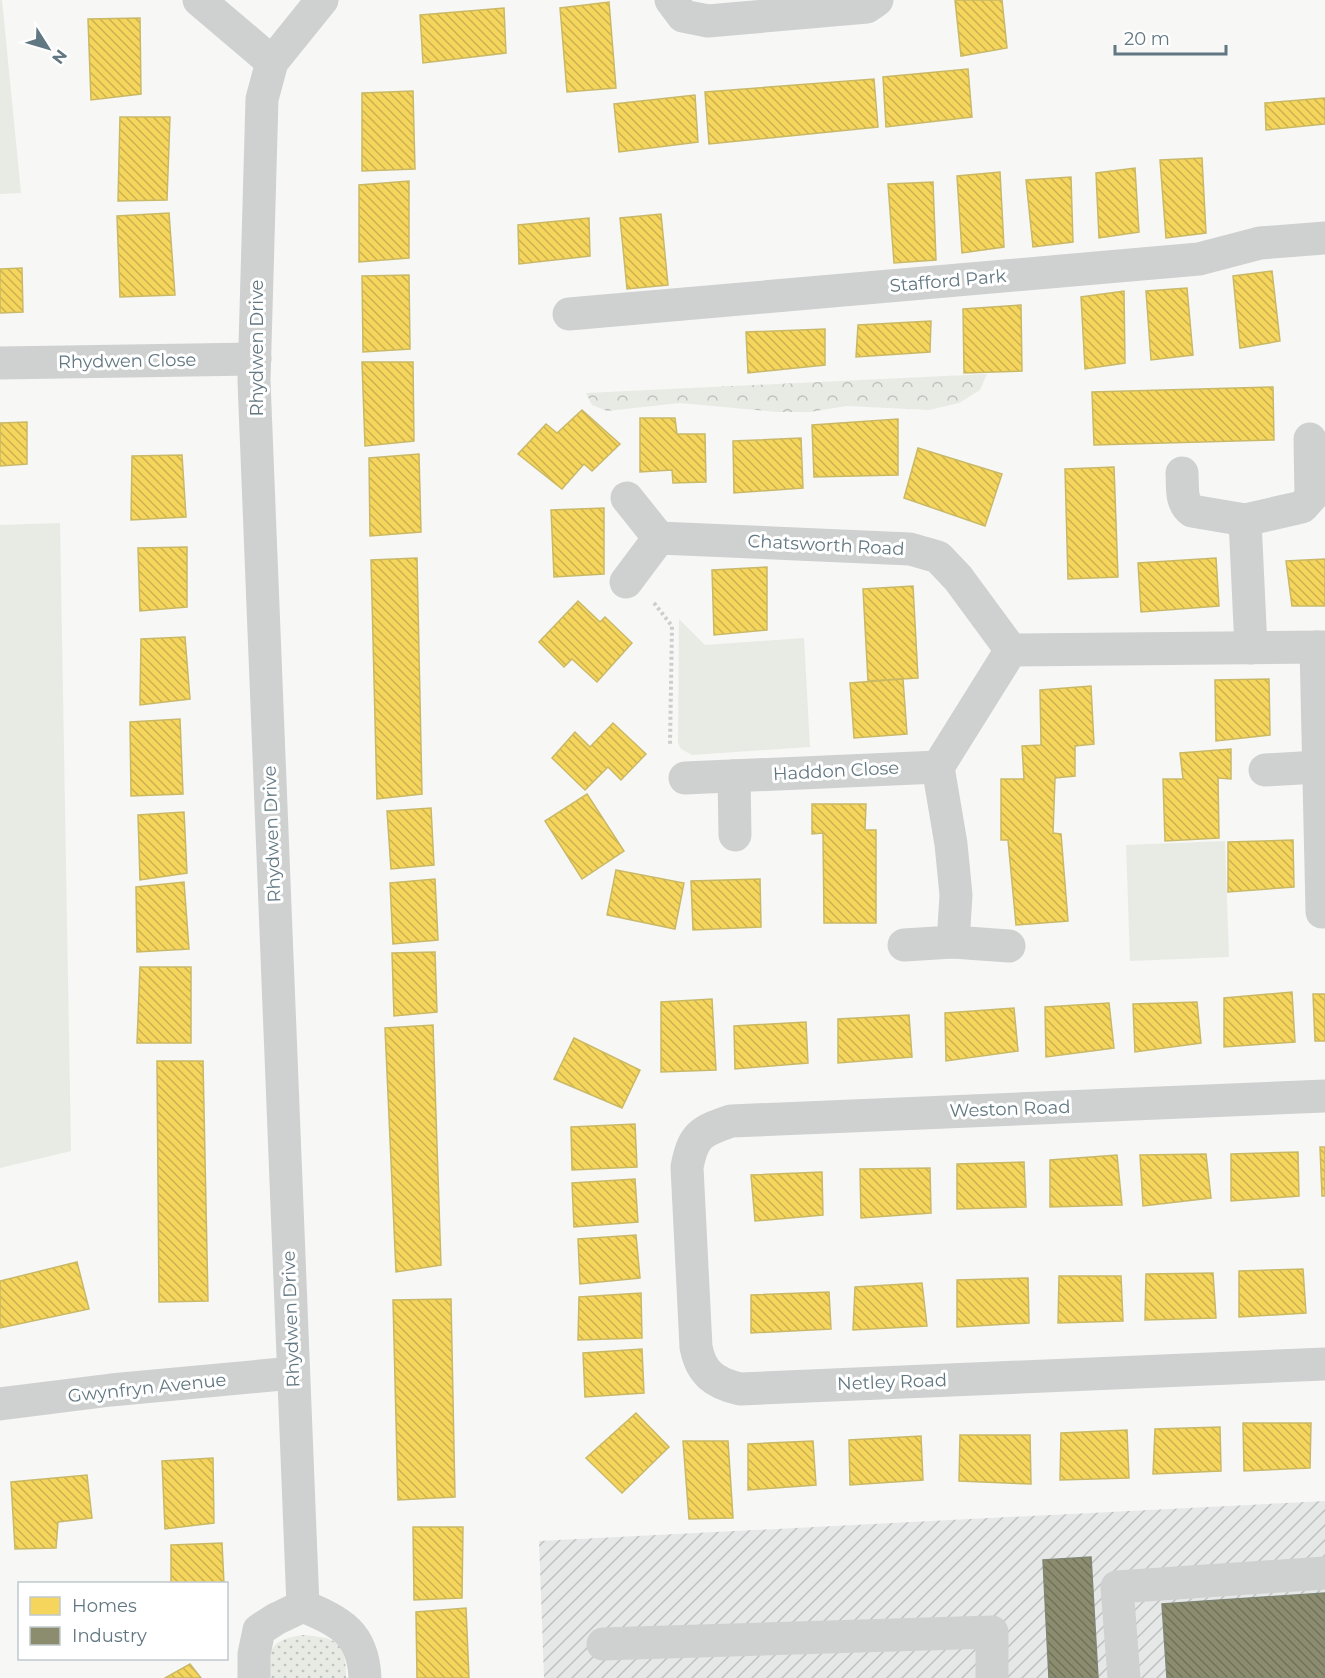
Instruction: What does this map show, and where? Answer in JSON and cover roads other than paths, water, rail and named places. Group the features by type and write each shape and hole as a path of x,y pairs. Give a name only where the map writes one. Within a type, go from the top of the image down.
{"street":[{"path":"199,0 272,62"},
{"name":"Rhydwen Drive","path":"303,1606 255,359 262,99 272,62 322,0"},
{"path":"671,0 683,16 708,21 867,7 877,0"},
{"name":"Stafford Park","path":"569,314 1199,259 1260,243 1325,238"},
{"name":"Rhydwen Close","path":"0,363 255,359"},
{"path":"1182,473 1183,501 1192,511 1245,520 1302,507 1311,497 1310,439"},
{"path":"627,498 660,537 629,578"},
{"path":"1245,520 1251,648"},
{"name":"Chatsworth Road","path":"660,537 885,547 910,549 938,557 958,578 1011,650"},
{"path":"952,942 956,895 951,844 938,767 1011,650 1320,647 1318,767 1322,912"},
{"name":"Haddon Close","path":"685,778 938,767"},
{"path":"1265,770 1318,767"},
{"path":"734,776 735,836"},
{"path":"904,945 952,942 1010,946"},
{"name":"Weston Road","path":"699,1135 731,1121 1325,1096"},
{"name":"Netley Road","path":"699,1135 691,1146 687,1167 696,1347 700,1365 710,1378 725,1385 740,1389 1325,1364"},
{"name":"Gwynfryn Avenue","path":"0,1404 111,1390 294,1373"},
{"path":"1124,1678 1117,1587 1325,1573"},
{"path":"254,1678 254,1654 259,1630 303,1606 337,1620 356,1638 365,1678"},
{"path":"603,1644 992,1632 992,1678"}]}
